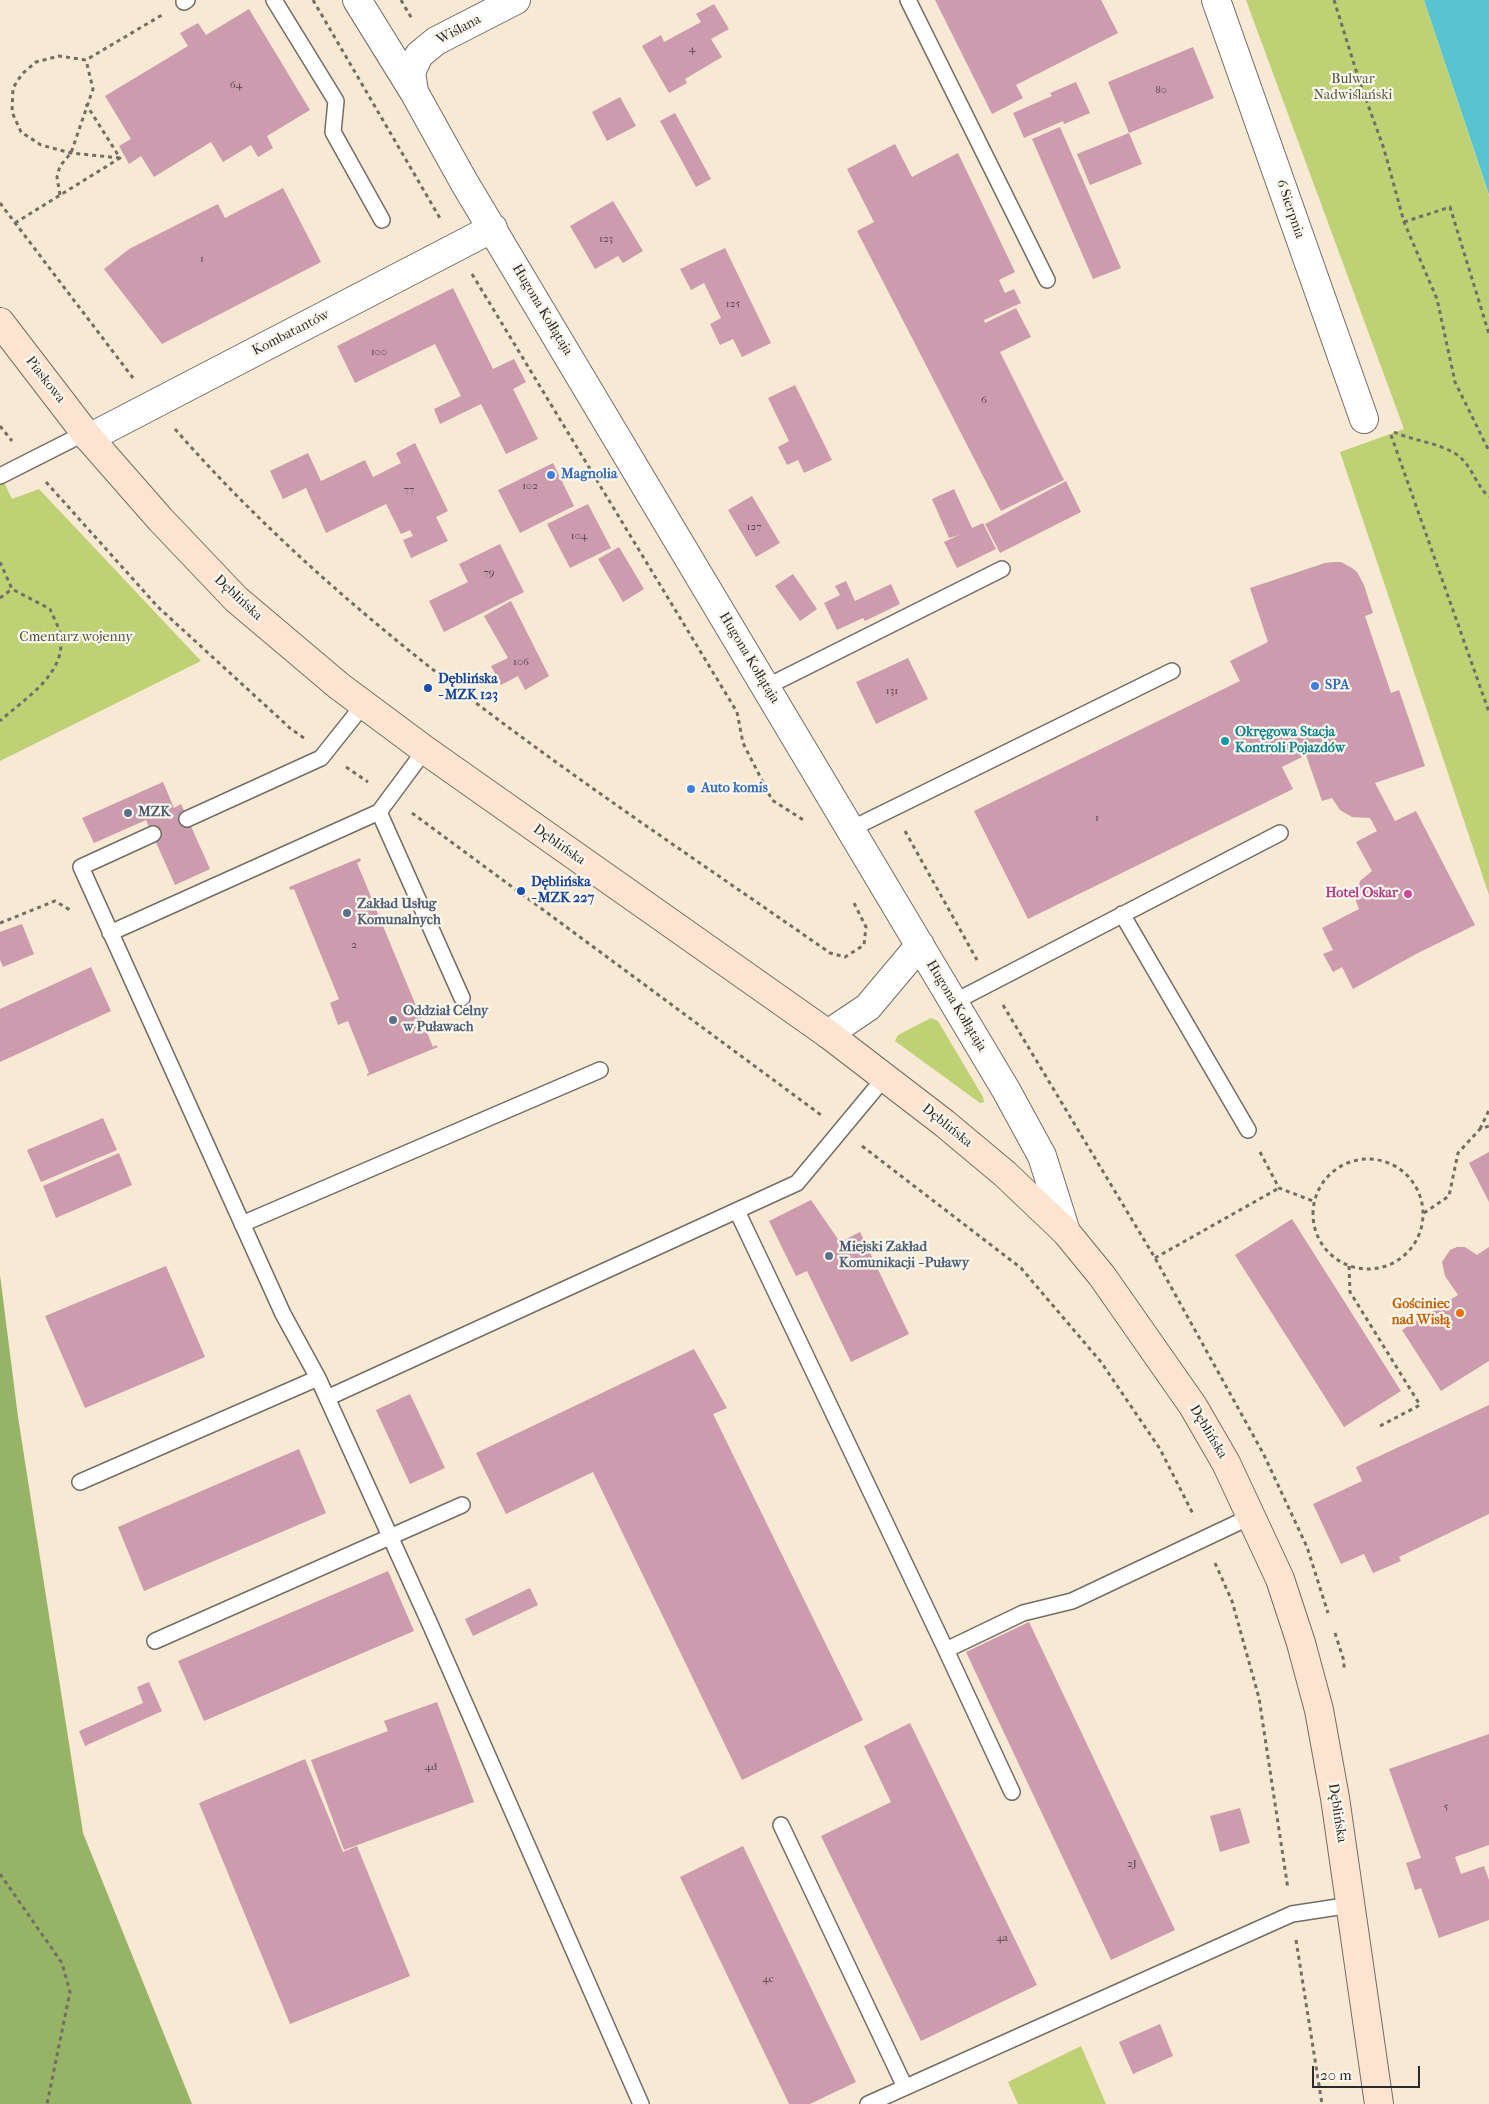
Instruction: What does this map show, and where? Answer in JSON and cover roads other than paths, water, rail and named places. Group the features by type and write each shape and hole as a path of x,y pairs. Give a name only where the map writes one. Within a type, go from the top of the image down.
{"main road":[{"name":"Piaskowa","path":"0,322 87,436"},
{"name":"Dęblińska","path":"87,436 160,519 236,599 364,704 425,750 828,1034 944,1123 1005,1174 1066,1232 1102,1276 1193,1406 1226,1463 1280,1579 1301,1643 1319,1710 1351,1904 1379,2104"}],"street":[{"name":"Hugona Kołłątaja","path":"357,0 413,82 464,182 954,1002 1042,1156 1066,1232"},
{"name":"Wiślana","path":"413,82 418,55 436,41 516,0"},
{"name":"6 Sierpnia","path":"1216,0 1364,419"},
{"name":"Kombatantów","path":"87,436 493,228"},
{"path":"828,1034 868,1007 920,945"}],"lane":[{"path":"274,0 336,101 334,132 382,220"},
{"path":"908,0 1047,280"},
{"path":"0,476 87,436"},
{"path":"766,687 1002,569"},
{"path":"851,829 1172,671"},
{"path":"187,819 321,758 364,704"},
{"path":"110,933 379,812 425,750"},
{"path":"379,812 462,998"},
{"path":"954,1002 1280,833"},
{"path":"153,834 81,867 282,1314 318,1378 390,1537 641,2104"},
{"path":"1122,914 1248,1130"},
{"path":"242,1224 600,1070"},
{"path":"327,1398 797,1183 885,1077"},
{"path":"737,1211 1012,1792"},
{"path":"80,1482 318,1378"},
{"path":"155,1641 462,1505"},
{"path":"946,1650 1024,1613 1072,1601 1252,1516"},
{"path":"781,1825 906,2087"},
{"path":"868,2104 1292,1914 1351,1904"}],"water":[{"path":"1424,0 1489,0 1489,195"}],"place":[{"name":"Magnolia","path":"551,475"},
{"name":"SPA","path":"1315,686"},
{"name":"Dęblińska - MZK 123","path":"428,688"},
{"name":"Okręgowa Stacja Kontroli Pojazdów","path":"1225,741"},
{"name":"Auto komis","path":"691,789"},
{"name":"MZK","path":"128,813"},
{"name":"Dęblińska - MZK 227","path":"521,891"},
{"name":"Hotel Oskar","path":"1408,894"},
{"name":"Zakład Usług Komunalnych","path":"347,913"},
{"name":"Oddział Celny w Puławach","path":"393,1020"},
{"name":"Miejski Zakład Komunikacji - Puławy","path":"829,1256"},
{"name":"Gościniec nad Wisłą","path":"1460,1313"}],"park label":[{"name":"Bulwar Nadwiślański","path":"1353,88"},
{"name":"Cmentarz wojenny","path":"76,638"}]}
